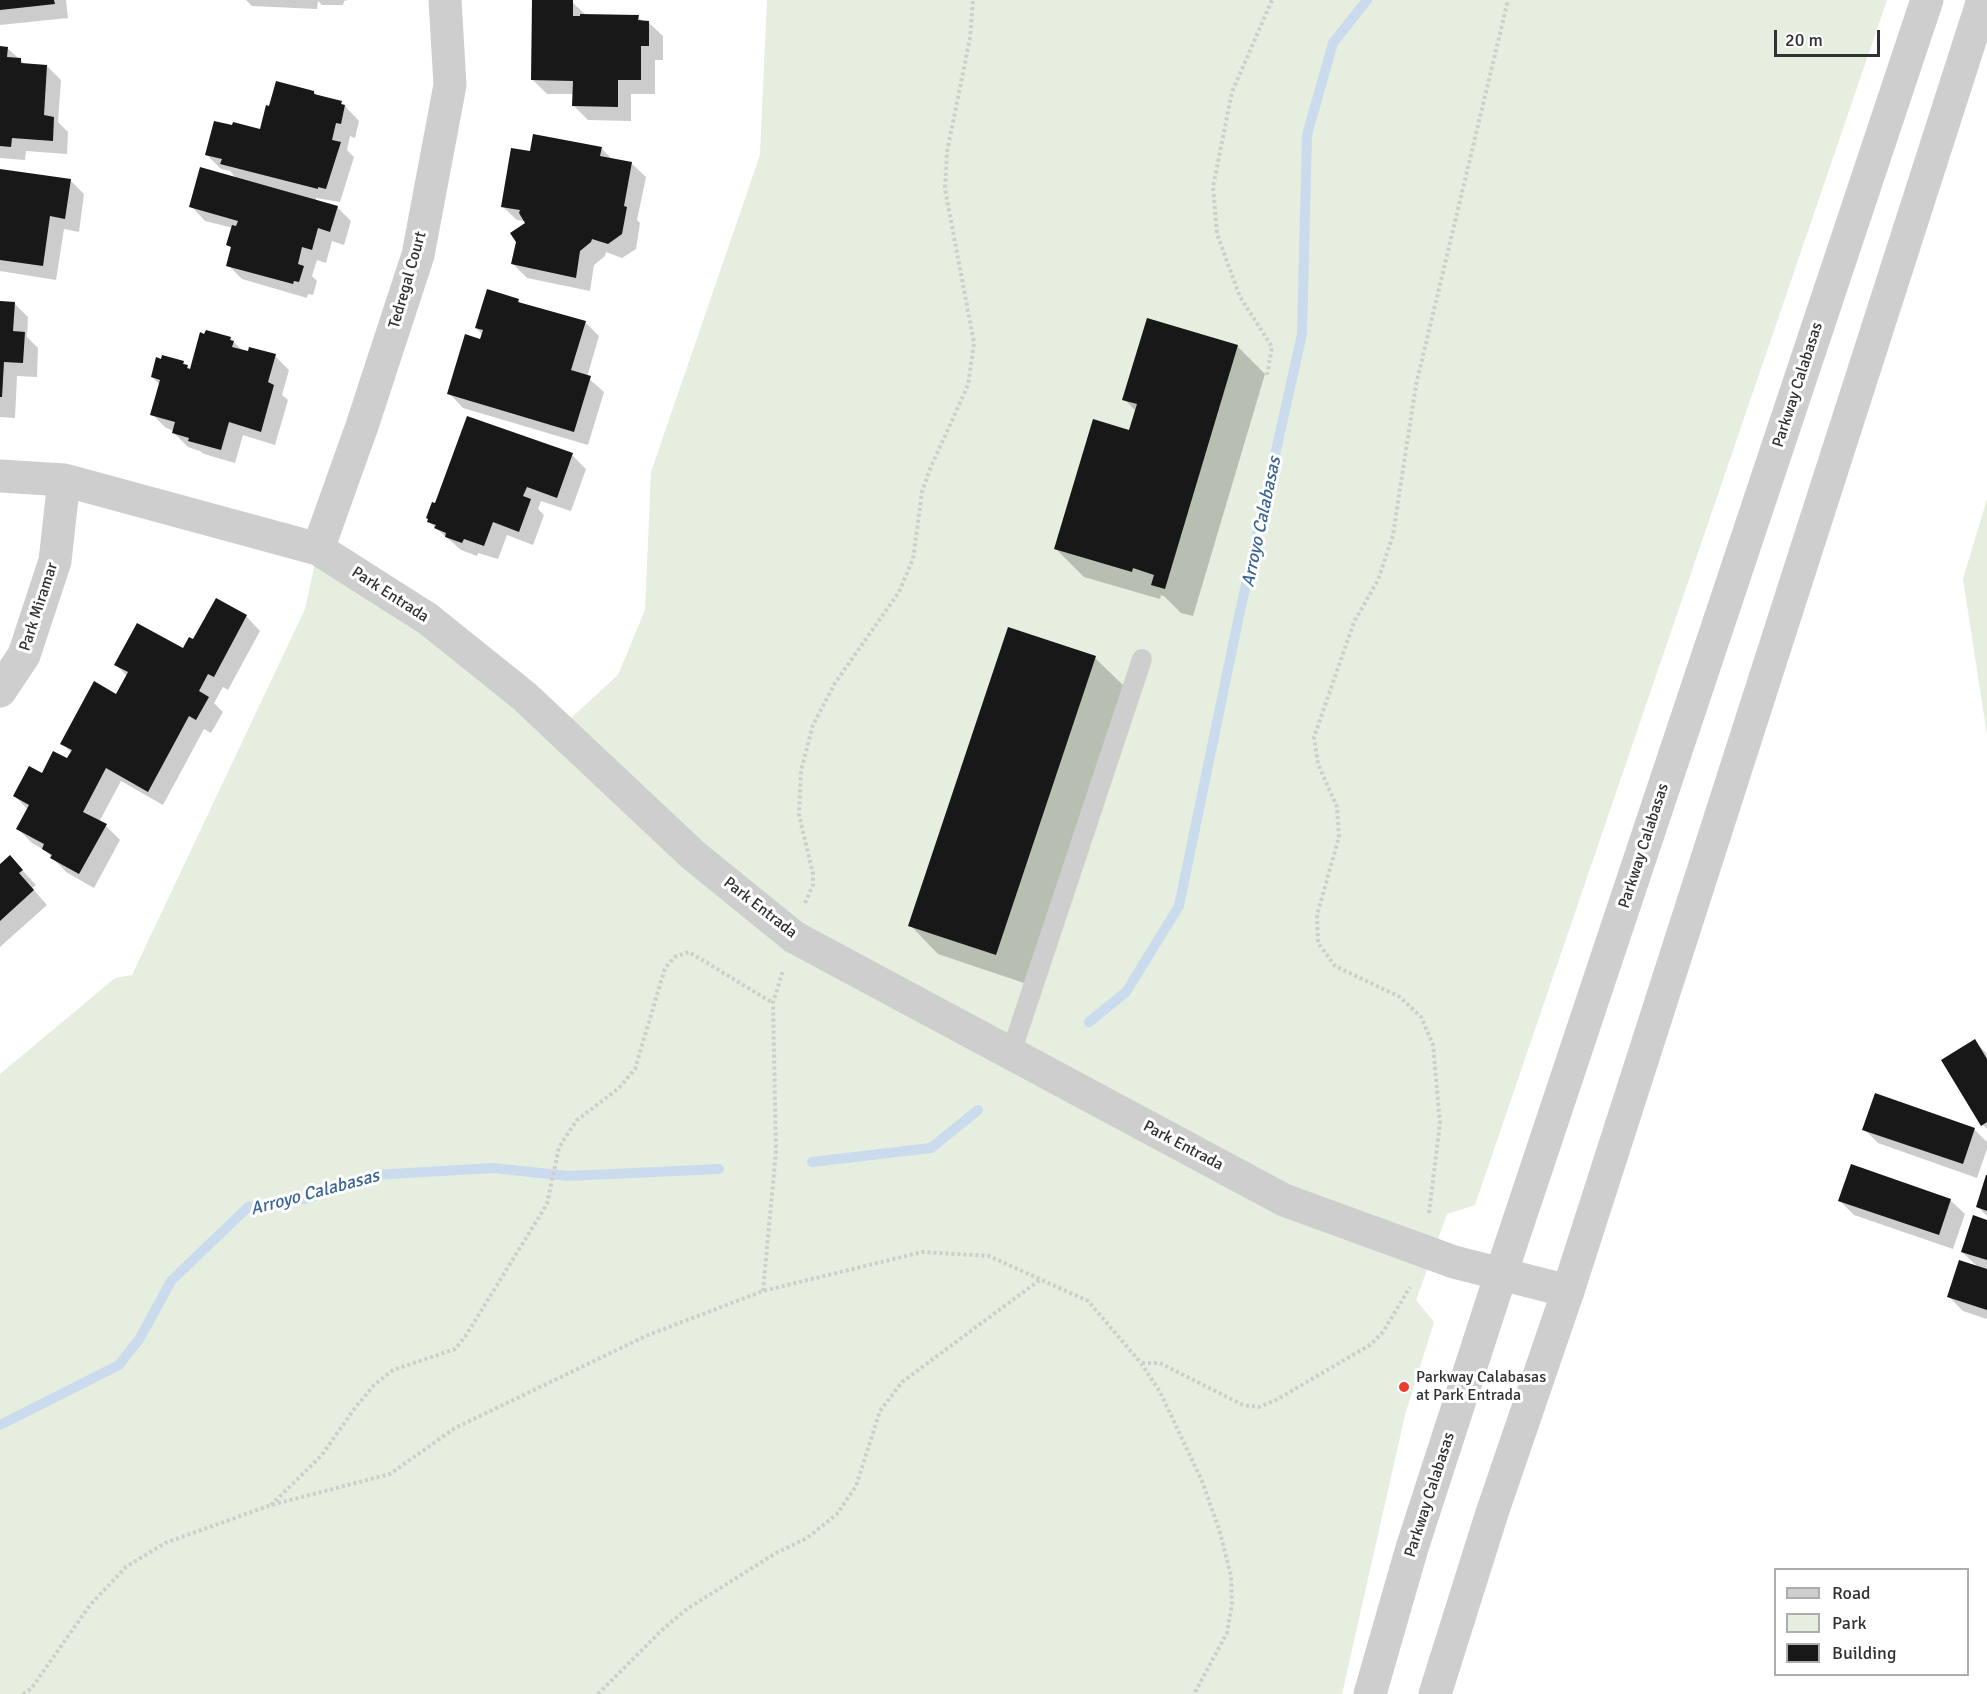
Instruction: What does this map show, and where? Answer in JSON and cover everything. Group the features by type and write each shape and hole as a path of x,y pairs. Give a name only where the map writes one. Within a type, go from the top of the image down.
{"street":[{"name":"Tedregal Court","path":"318,549 362,426 418,255 450,85 445,0"},
{"name":"Parkway Calabasas","path":"1370,1694 1412,1548 1501,1274 1927,0"},
{"path":"1435,1694 1495,1503 1568,1291 1983,0"},
{"name":"Park Entrada","path":"0,476 64,480 318,549 428,619 524,696 693,855 794,937 1284,1200 1454,1262 1568,1291"},
{"name":"Park Miramar","path":"0,691 24,656 55,561 64,480"}],"lane":[{"path":"1011,1053 1142,659"}],"path":[{"path":"805,904 813,885 813,874 799,815 801,771 813,725 835,683 899,592 913,559 922,492 968,385 974,343 945,189 947,152 970,38 973,0"},
{"path":"1267,375 1272,347 1240,297 1217,234 1214,187 1232,92 1272,0"},
{"path":"1429,1213 1440,1123 1433,1045 1421,1017 1400,997 1335,966 1318,943 1317,915 1339,837 1337,807 1318,764 1314,737 1354,622 1378,580 1393,535 1416,385 1508,0"},
{"path":"271,1505 321,1456 374,1385 393,1370 455,1349 465,1337 547,1204 559,1147 576,1120 619,1088 635,1069 665,968 675,957 689,952 773,1003"},
{"path":"763,1291 776,1151 773,1003 781,975"},
{"path":"23,1694 31,1689 90,1605 126,1567 165,1543 271,1505 390,1474 455,1428 648,1335 763,1291 922,1252 989,1256 1088,1301 1141,1363 1160,1392 1202,1481 1219,1529 1231,1576 1232,1604 1227,1634 1194,1694"},
{"path":"598,1694 663,1629 687,1609 776,1553 807,1538 837,1514 856,1486 880,1411 902,1382 1041,1279"},
{"path":"1141,1363 1160,1363 1243,1405 1259,1407 1276,1400 1370,1345 1383,1332 1410,1287"}],"green space":[{"path":"767,0 1887,0 1475,1205 1447,1214 1416,1300 1434,1322 1405,1415 1342,1694 0,1694 0,1074 115,978 132,975 305,609 318,549 559,729 618,675 645,610 651,472 760,155"},
{"path":"1987,499 1987,735 1963,579"}],"building":[{"path":"0,0 54,0 55,4 0,10"},
{"path":"532,0 573,0 573,16 580,16 580,14 639,15 638,20 649,21 649,46 641,46 641,80 618,80 618,107 572,106 573,81 531,80"},
{"path":"0,46 8,47 7,57 21,58 21,63 47,65 44,115 54,117 53,141 12,138 11,147 0,146"},
{"path":"276,81 314,91 314,94 342,101 341,104 345,105 341,124 336,123 332,140 341,142 326,189 318,187 318,189 220,164 222,159 205,155 214,121 232,125 233,122 260,129 266,105 269,106"},
{"path":"533,134 602,147 600,156 632,162 624,206 627,207 622,234 608,244 592,239 580,251 576,278 511,264 516,242 510,233 525,223 519,213 520,210 501,207 511,148 530,151"},
{"path":"200,167 338,206 330,232 318,228 312,250 302,247 298,264 304,266 299,282 294,281 293,284 226,266 231,247 226,245 232,225 236,226 238,221 189,207"},
{"path":"0,169 71,179 65,219 50,216 43,266 0,260"},
{"path":"487,289 519,299 518,302 586,321 571,370 591,376 574,432 447,394 465,334 480,339 483,330 475,328"},
{"path":"0,301 15,302 13,331 25,332 23,363 4,362 2,397 0,397"},
{"path":"1147,318 1238,345 1165,589 1151,585 1154,575 1133,568 1132,572 1054,549 1093,419 1129,430 1137,404 1122,400"},
{"path":"206,330 231,337 230,340 234,341 232,347 248,351 249,347 276,354 268,382 274,385 261,432 229,422 221,450 188,441 189,438 172,433 175,422 150,415 160,380 151,377 156,357 161,359 162,355 184,361 183,364 188,365 187,368 190,369 200,332 204,334"},
{"path":"467,416 573,453 557,498 527,487 523,496 531,499 519,532 493,522 484,546 464,539 462,543 445,537 446,533 434,528 436,525 427,522 426,518 432,502 435,503"},
{"path":"216,598 247,615 214,677 208,674 199,691 209,697 196,720 189,716 148,792 106,768 83,812 107,824 79,874 50,858 52,855 42,849 44,844 16,829 29,805 13,796 29,766 42,773 53,751 67,758 72,750 60,744 94,681 116,694 128,672 114,665 137,623 183,648 189,637 193,639"},
{"path":"1008,627 1096,656 996,955 908,926"},
{"path":"10,855 23,870 19,873 34,890 0,921 0,864"},
{"path":"1975,1039 1987,1059 1987,1122 1981,1126 1941,1060"},
{"path":"1875,1093 1975,1128 1963,1164 1862,1130"},
{"path":"1851,1164 1951,1199 1939,1235 1838,1201"},
{"path":"1987,1175 1987,1211 1976,1207"},
{"path":"1973,1215 1987,1220 1987,1260 1961,1252"},
{"path":"1959,1260 1987,1269 1987,1310 1947,1297"}],"waterway":[{"name":"Arroyo Calabasas","path":"1089,1022 1126,992 1179,906 1239,616 1302,334 1307,135 1333,43 1367,0"},
{"name":"Arroyo Calabasas","path":"812,1162 931,1148 978,1110"},
{"name":"Arroyo Calabasas","path":"0,1425 119,1365 140,1338 171,1281 248,1207 309,1198 374,1175 493,1168 568,1176 719,1169"}],"place":[{"name":"Parkway Calabasas at Park Entrada","path":"1404,1387"}]}
